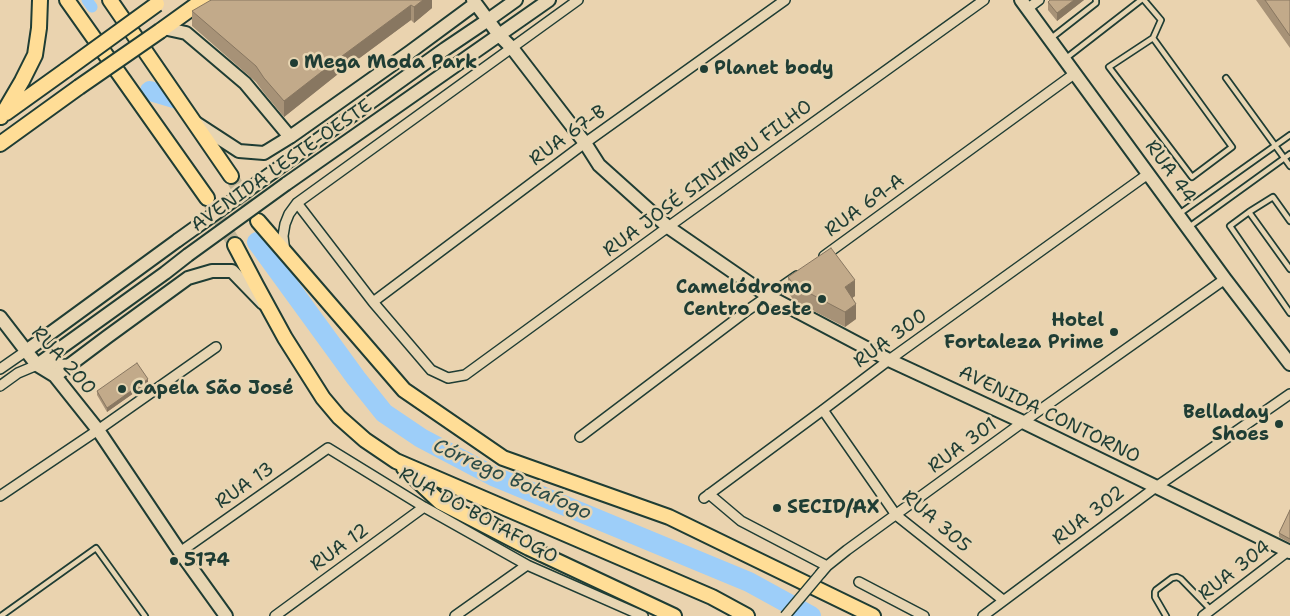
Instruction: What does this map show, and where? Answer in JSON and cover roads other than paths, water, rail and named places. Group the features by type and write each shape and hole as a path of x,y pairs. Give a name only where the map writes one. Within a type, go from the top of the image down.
{"main road":[{"path":"0,117 35,55 39,28 40,0"},
{"path":"67,0 207,198"},
{"path":"110,0 231,176"},
{"path":"0,144 203,0"},
{"name":"AVENIDA LESTE-OESTE","path":"26,350 516,0"},
{"name":"AVENIDA LESTE-OESTE","path":"38,364 286,184 549,0"},
{"path":"0,117 160,2"},
{"path":"193,121 239,151 264,153 290,137 410,52 474,2"},
{"name":"AVENIDA CONTORNO","path":"474,2 586,143 599,165 668,227 768,296 889,360 1023,422 1289,552"},
{"name":"RUA 44","path":"1024,4 1225,279 1290,364"},
{"path":"162,29 186,33 245,83 290,137"},
{"path":"410,52 445,49"},
{"path":"258,221 404,390 503,458 669,517 874,616"},
{"path":"235,245 269,309 323,398 339,417 365,440 396,461 440,502 529,548 674,616"},
{"path":"55,376 188,278 212,271 232,272 269,309"},
{"name":"RUA 200","path":"0,317 38,364 55,376 98,430 180,552 226,616"},
{"path":"396,461 712,597 747,616"}],"street":[{"path":"286,252 285,224 297,203 578,0"},
{"name":"RUA 67-B","path":"373,302 586,143 784,0"},
{"name":"RUA JOSÉ SINIMBU FILHO","path":"373,302 431,370 448,378 465,375 984,0"},
{"path":"1024,4 1039,0"},
{"path":"536,10 545,23"},
{"name":"RUA 69-A","path":"820,259 1074,74"},
{"name":"RUA 300","path":"824,570 741,521 706,496 889,360 1148,174"},
{"path":"297,203 373,302"},
{"path":"580,437 803,271"},
{"name":"RUA 301","path":"785,616 824,570 1023,422 1225,279"},
{"path":"0,496 216,347"},
{"path":"0,369 26,350"},
{"path":"0,386 18,373 38,364 71,364"},
{"name":"RUA 302","path":"983,616 1156,487 1290,394"},
{"name":"RUA 305","path":"823,410 896,515 1003,600"},
{"name":"RUA 13","path":"180,552 328,448"},
{"name":"RUA DO BOTAFOGO","path":"328,448 424,507 527,565 635,614"},
{"name":"RUA 12","path":"275,616 424,507"},
{"name":"RUA 304","path":"1203,616 1289,552"},
{"path":"455,616 527,565"},
{"path":"859,582 924,616"}],"lane":[{"path":"1050,40 1096,3 1096,0"},
{"path":"1064,60 1143,0 1161,20 1153,38 1109,67 1192,177 1232,147 1153,38"},
{"path":"1226,78 1290,166"},
{"path":"1178,215 1290,135"},
{"path":"1188,228 1290,154"},
{"path":"1290,221 1273,197 1230,226 1290,313"},
{"path":"1249,212 1290,269"},
{"path":"2,616 96,548 142,615"},
{"path":"1166,616 1155,597 1155,592 1172,578 1177,577 1211,610"}],"waterway":[{"path":"87,0 92,7"},
{"path":"150,91 177,99"},
{"name":"Córrego Botafogo","path":"257,242 356,378 384,413 421,438 493,476 749,582 811,616"}],"tunnel":[{"path":"231,176 257,220"},
{"path":"207,198 235,245"}],"place":[{"name":"Mega Moda Park","path":"294,63"},
{"name":"Planet body","path":"704,69"},
{"name":"Camelódromo Centro Oeste","path":"822,299"},
{"name":"Hotel Fortaleza Prime","path":"1114,332"},
{"name":"Capela São José","path":"122,389"},
{"name":"Belladay Shoes","path":"1279,424"},
{"name":"SECID/AX","path":"777,508"},
{"name":"5174","path":"174,561"}]}
